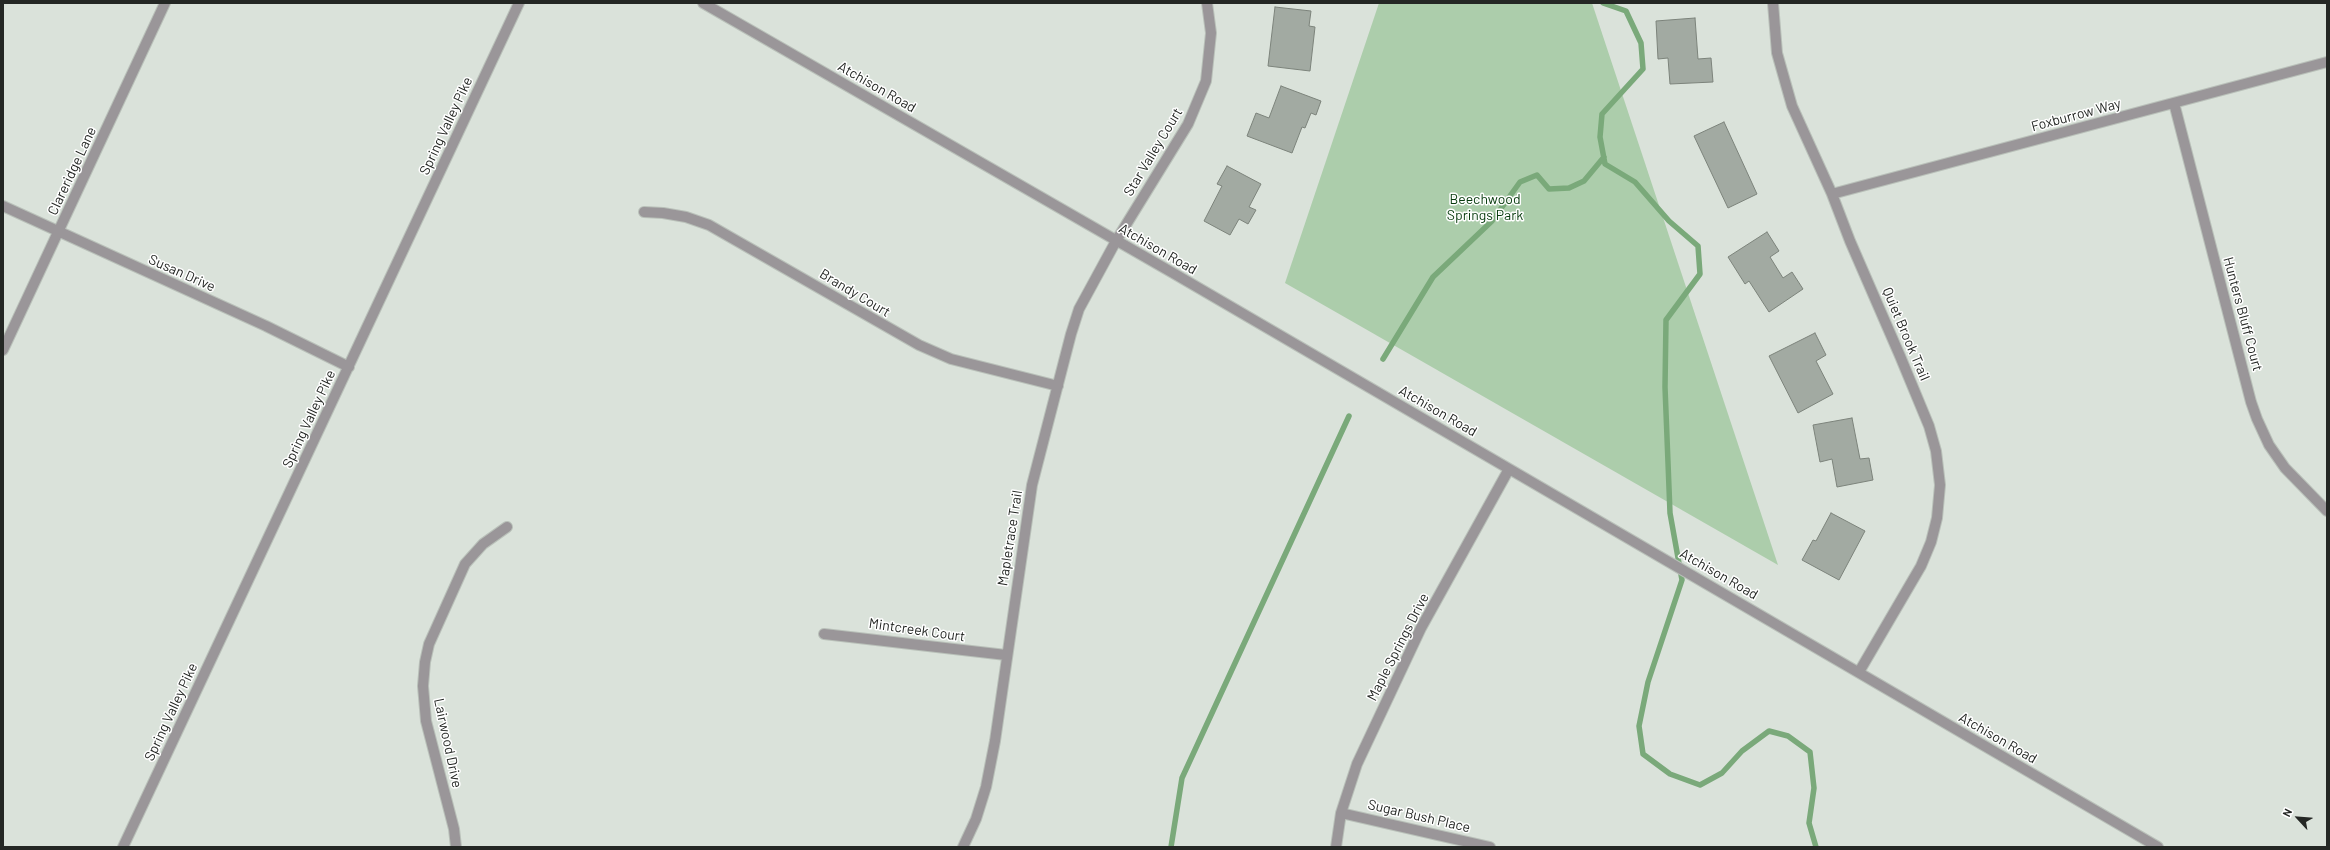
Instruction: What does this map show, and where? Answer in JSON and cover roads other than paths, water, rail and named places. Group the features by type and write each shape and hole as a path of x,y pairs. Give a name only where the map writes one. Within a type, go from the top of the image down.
{"street":[{"name":"Clareridge Lane","path":"3,350 166,3"},
{"name":"Spring Valley Pike","path":"123,847 519,3"},
{"name":"Atchison Road","path":"703,3 1860,672 2158,847"},
{"name":"Star Valley Court","path":"1116,241 1188,124 1206,81 1212,33 1208,3"},
{"name":"Quiet Brook Trail","path":"1773,3 1777,53 1782,76 1792,106 1832,194 1850,241 1930,426 1936,451 1940,484 1936,523 1931,542 1921,566 1860,672"},
{"name":"Foxburrow Way","path":"1832,194 2327,62"},
{"name":"Hunters Bluff Court","path":"2174,103 2251,402 2257,420 2269,445 2285,468 2311,497 2327,511"},
{"name":"Susan Drive","path":"3,206 266,326 349,367"},
{"name":"Brandy Court","path":"644,212 686,217 708,225 918,345 951,359 1058,386"},
{"name":"Mapletrace Trail","path":"963,847 976,819 986,787 995,741 1006,655 1032,485 1079,309 1116,241"},
{"name":"Maple Springs Drive","path":"1336,847 1341,813 1357,764 1421,628 1509,469"},
{"name":"Lairwood Drive","path":"456,847 454,829 426,721 423,686 425,662 429,644 465,564 483,544 507,527"},
{"name":"Mintcreek Court","path":"824,634 1006,655"},
{"name":"Sugar Bush Place","path":"1341,813 1490,847"}],"waterway":[{"path":"1603,3 1626,11 1641,43 1643,69 1602,114 1600,137 1605,164 1635,182 1669,221 1698,246 1700,274 1666,320 1665,387 1670,513 1682,580 1648,682 1639,726 1643,754 1670,774 1700,785 1722,773 1742,751 1769,731 1788,736 1810,752 1814,788 1809,823 1816,847"},
{"path":"1383,359 1433,277 1492,221 1520,182 1537,175 1549,189 1569,188 1584,181 1604,157"},
{"path":"1171,847 1182,778 1349,416"}],"park label":[{"name":"Beechwood Springs Park","path":"1485,208"}]}
